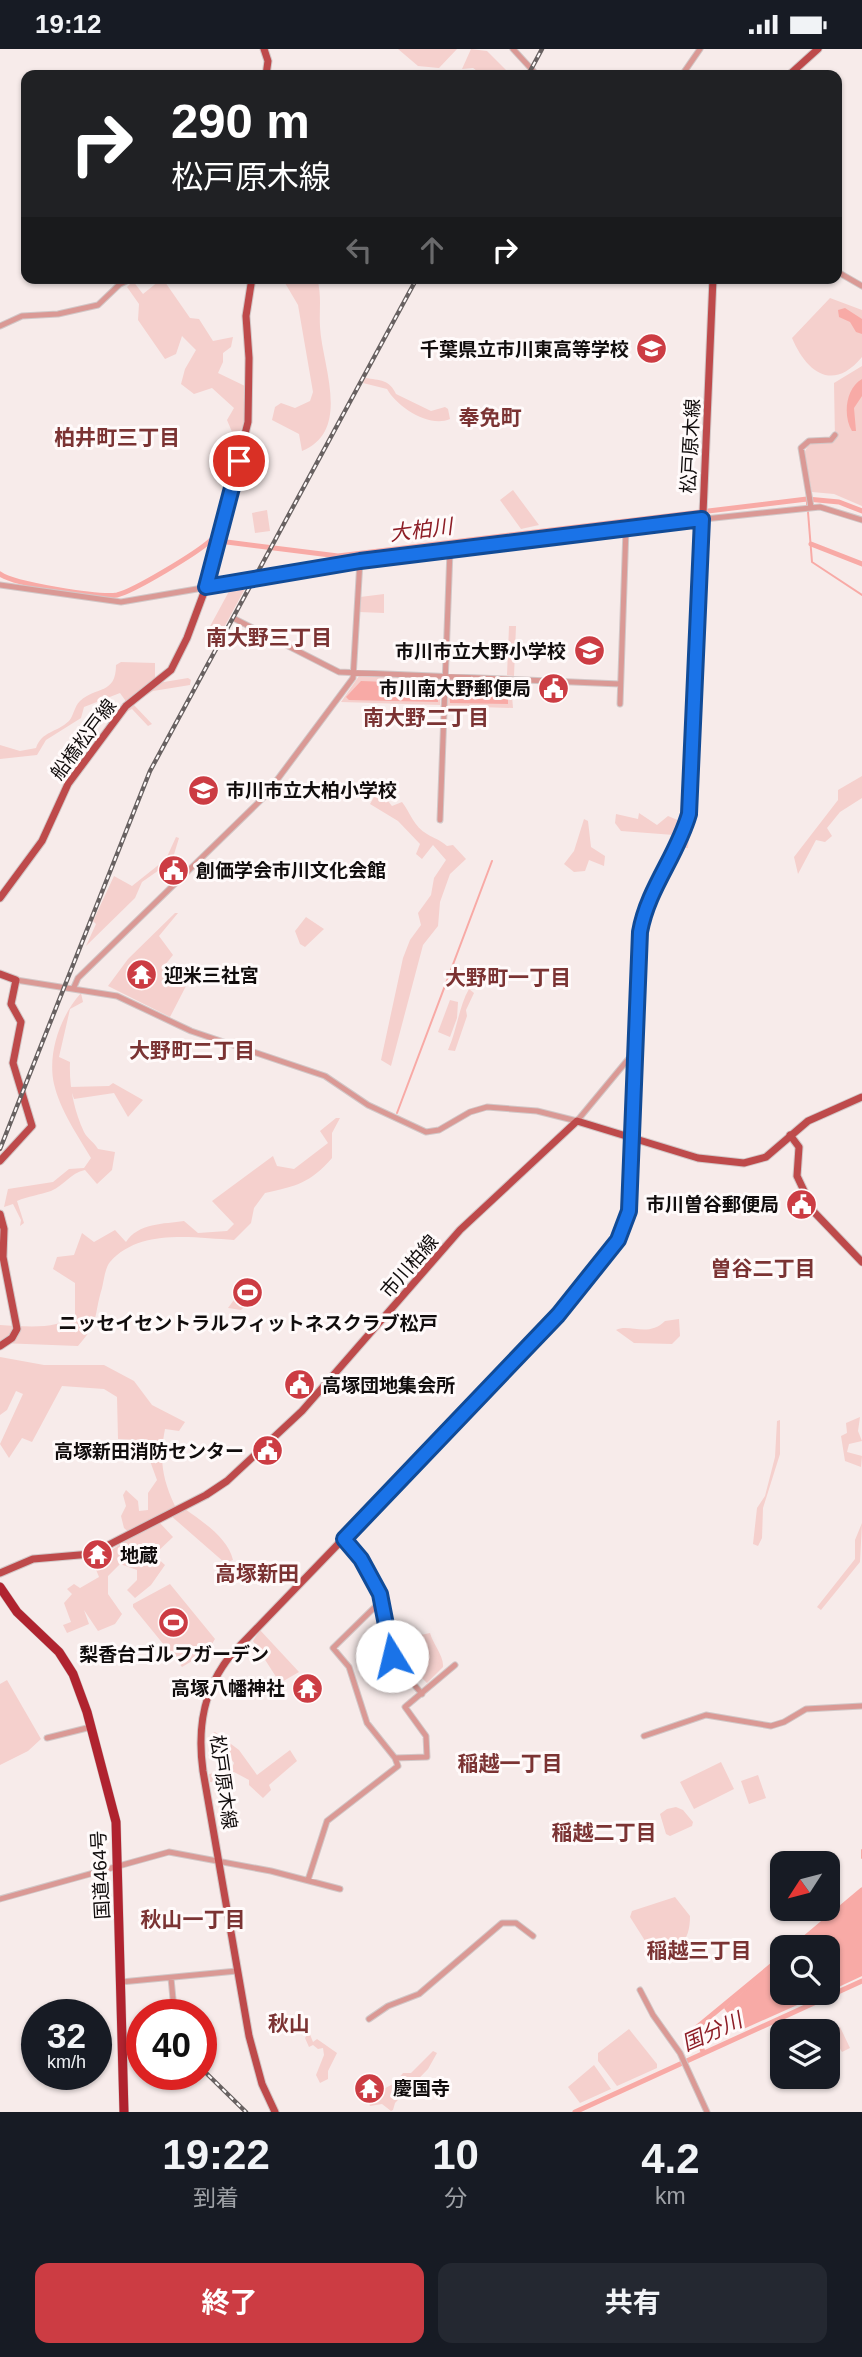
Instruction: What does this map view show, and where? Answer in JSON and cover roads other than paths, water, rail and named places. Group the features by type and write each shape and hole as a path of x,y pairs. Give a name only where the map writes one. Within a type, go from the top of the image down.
{"highway":[{"name":"国道464号","path":"0,1587 17,1612 67,1662 81,1692 117,1827 124,2112"}],"main road":[{"path":"264,49 268,61 267,70"},
{"path":"795,70 818,49"},
{"name":"船橋松戸線","path":"0,898 42,841 63,791 107,730 126,706 177,662 206,587 248,422 250,358 246,316 251,284"},
{"name":"松戸原木線","path":"275,2112 254,2060 237,1971 200,1746 201,1722 208,1694 231,1655 533,1343 623,1232 629,1211 643,917 651,892 679,842 690,804 713,284"},
{"path":"0,974 16,980 11,1004 22,1022 13,1063 32,1126 0,1161"},
{"path":"577,1121 689,1156 724,1163 764,1159 808,1121 862,1097"},
{"name":"市川柏線","path":"0,1573 33,1559 91,1554 206,1495 226,1481 302,1411 460,1230 577,1121"},
{"path":"790,1136 799,1147 796,1176 814,1212 862,1262"},
{"path":"0,1214 4,1229 3,1257 17,1324 15,1335 0,1346"}],"street":[{"path":"513,49 532,70"},
{"path":"685,70 700,49"},
{"path":"842,274 862,286"},
{"path":"0,326 22,316 54,315 98,305 120,284"},
{"path":"811,505 803,445 809,441 831,440 835,435"},
{"path":"0,585 116,602 360,561 626,528 702,514 811,505 832,508 862,520"},
{"path":"620,704 626,528"},
{"path":"440,820 450,550"},
{"path":"74,987 78,978 265,796 355,673 360,561"},
{"path":"235,619 335,670 620,684"},
{"path":"16,980 74,987 117,996 191,1031 320,1073 368,1105 421,1131 439,1130 470,1112 487,1107 537,1111 577,1121 635,1051"},
{"path":"621,1067 631,1068 635,1078"},
{"path":"344,1539 361,1559 382,1600 392,1656 422,1694"},
{"path":"308,1880 327,1821 396,1770 395,1758 367,1723 349,1667 333,1648 382,1600"},
{"path":"395,1758 422,1759 428,1754 423,1729 405,1709 455,1665"},
{"path":"644,1736 706,1715 771,1725 784,1723 806,1709 862,1706"},
{"path":"47,1738 91,1727"},
{"path":"0,1899 169,1852 340,1889"},
{"path":"369,2019 388,2006 419,1994 502,1923 516,1923 533,1936"},
{"path":"121,1982 237,1971"},
{"path":"171,1978 173,1999"},
{"path":"640,1990 653,2015 682,2055 707,2112"}],"waterway":[{"name":"大柏川","path":"807,499 807,506"},
{"name":"大柏川","path":"0,574 21,582 57,589 117,595 165,571 211,540 338,556 807,499 839,502 862,511"},
{"path":"808,512 812,562 862,595"},
{"path":"811,544 862,564"},
{"path":"397,1113 492,861"},
{"path":"862,1850 862,1858"},
{"path":"808,1935 862,1890"},
{"path":"703,2052 695,2029 770,1967"},
{"name":"国分川","path":"575,2112 862,1981"}],"railway":[{"path":"531,70 542,49"},
{"path":"0,1149 150,771 414,284"},
{"path":"217,2084 246,2112"}],"place":[{"name":"千葉県立市川東高等学校","path":"652,349"},
{"name":"市川市立大野小学校","path":"589,651"},
{"name":"市川南大野郵便局","path":"554,688"},
{"name":"市川市立大柏小学校","path":"203,790"},
{"name":"創価学会市川文化会館","path":"173,870"},
{"name":"迎米三社宮","path":"141,975"},
{"name":"市川曽谷郵便局","path":"802,1204"},
{"name":"ニッセイセントラルフィットネスクラブ松戸","path":"248,1292"},
{"name":"高塚団地集会所","path":"299,1385"},
{"name":"高塚新田消防センター","path":"267,1451"},
{"name":"地蔵","path":"97,1555"},
{"name":"梨香台ゴルフガーデン","path":"174,1623"},
{"name":"高塚八幡神社","path":"308,1688"},
{"name":"慶国寺","path":"370,2088"}],"district":[{"name":"奉免町","path":"490,418"},
{"name":"柏井町三丁目","path":"117,438"},
{"name":"南大野三丁目","path":"269,638"},
{"name":"南大野二丁目","path":"426,718"},
{"name":"大野町一丁目","path":"508,978"},
{"name":"大野町二丁目","path":"192,1051"},
{"name":"曽谷二丁目","path":"763,1269"},
{"name":"高塚新田","path":"257,1574"},
{"name":"稲越一丁目","path":"510,1764"},
{"name":"稲越二丁目","path":"604,1833"},
{"name":"秋山一丁目","path":"193,1920"},
{"name":"稲越三丁目","path":"699,1951"},
{"name":"秋山","path":"289,2024"}]}
